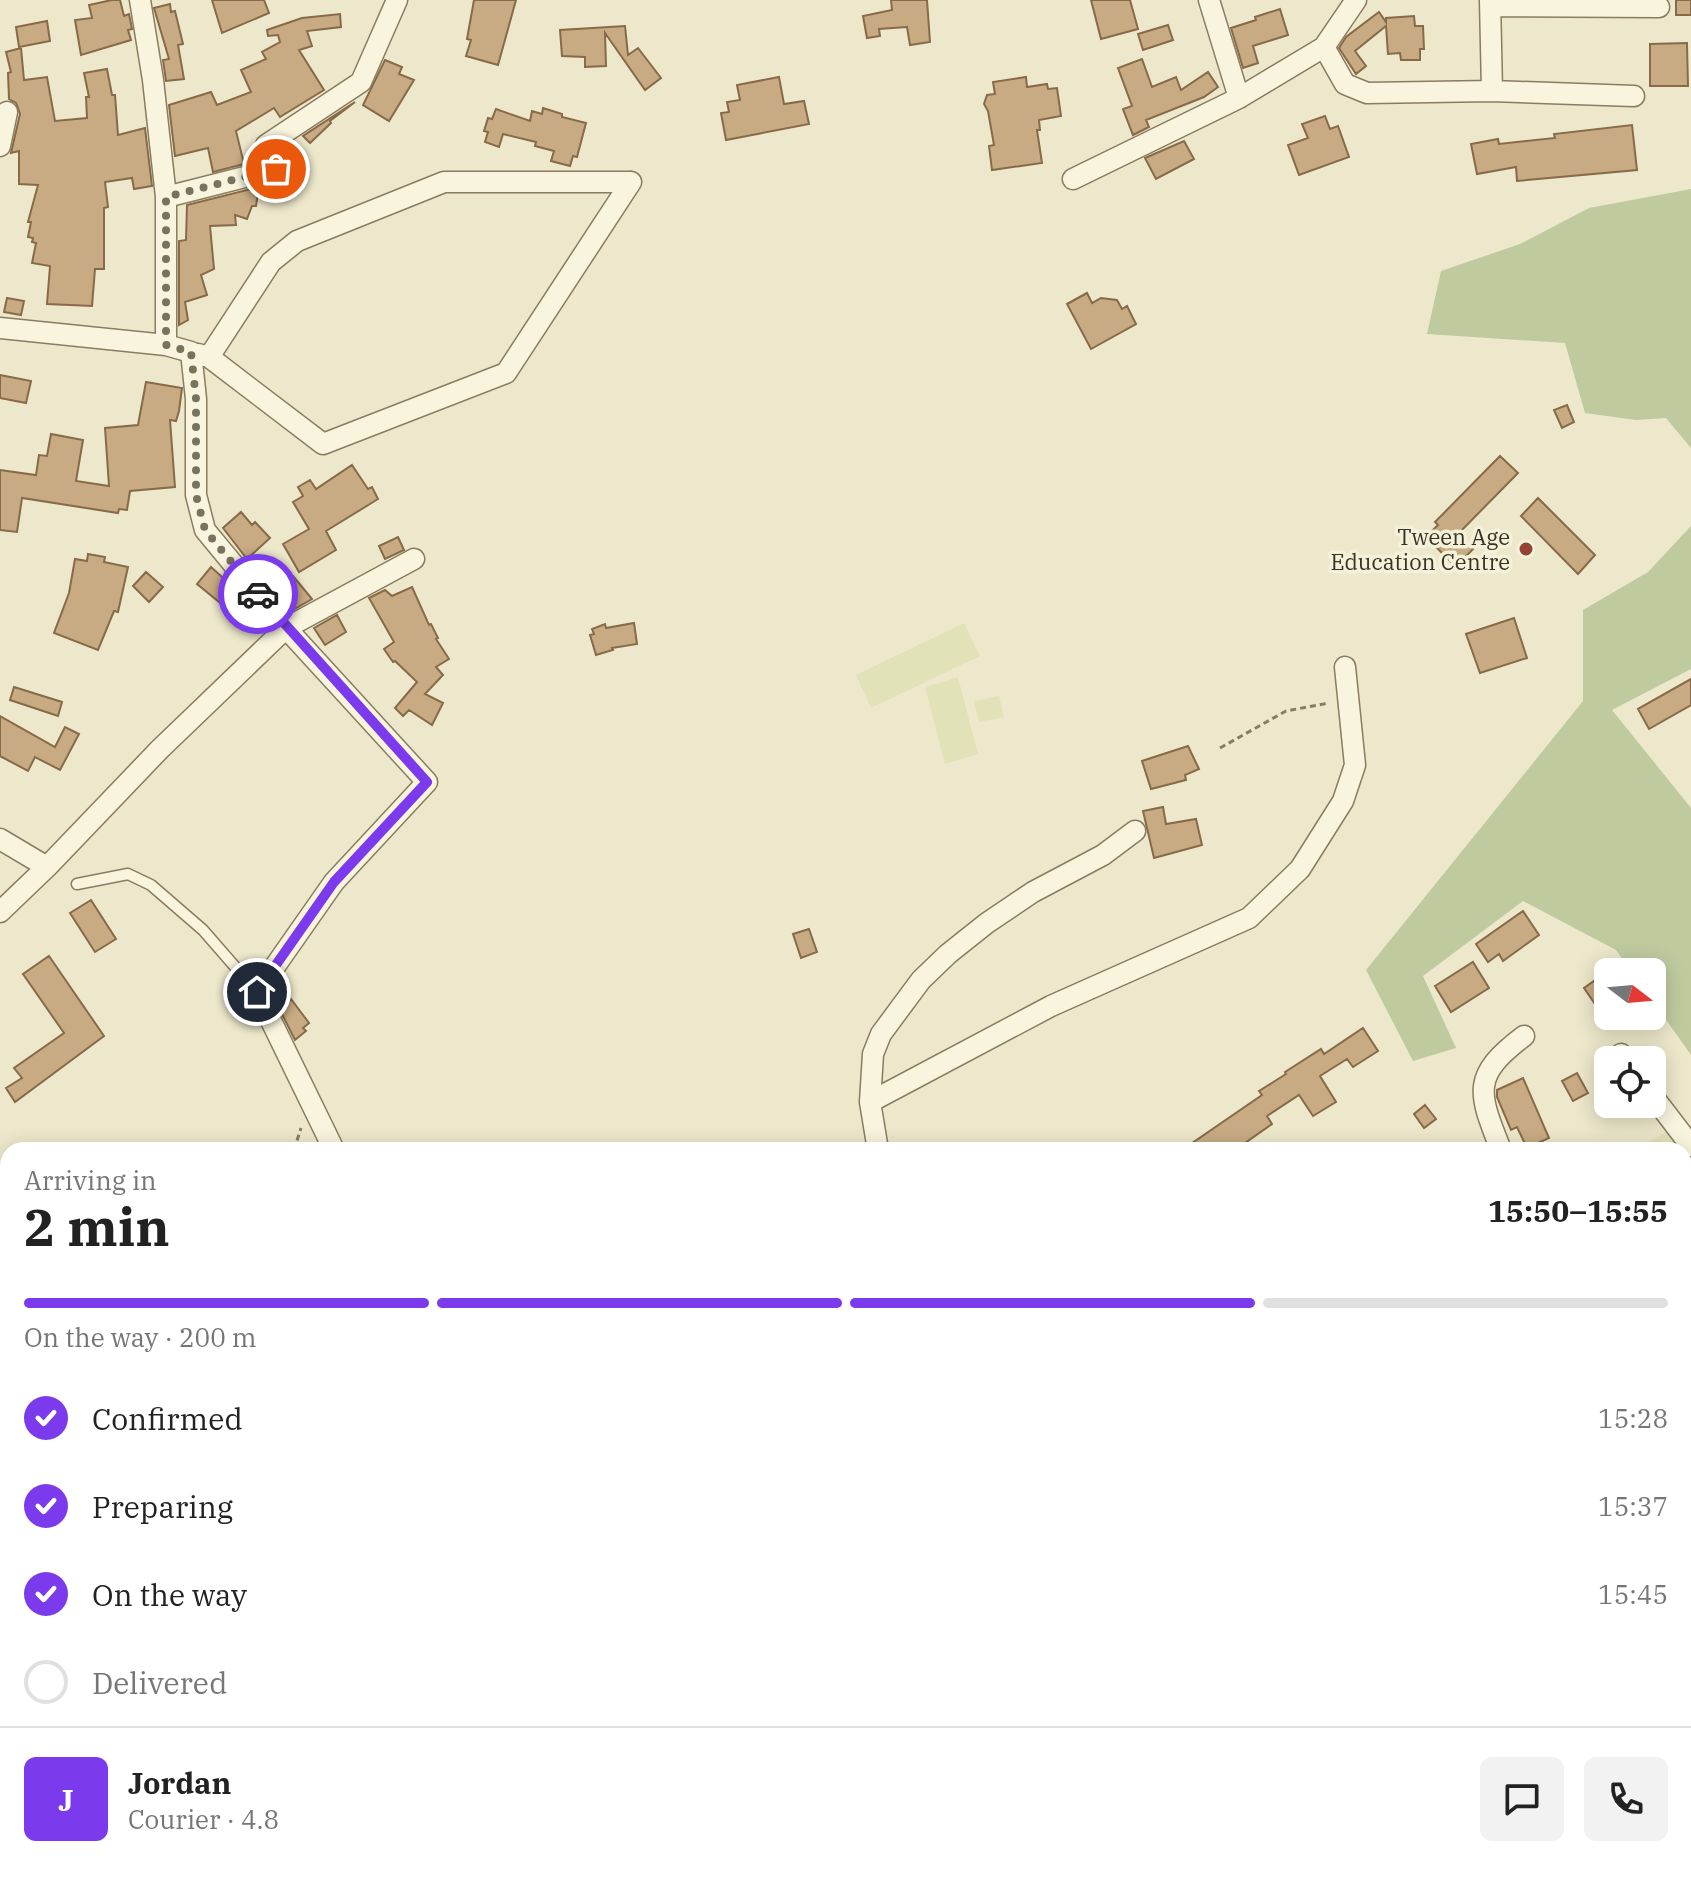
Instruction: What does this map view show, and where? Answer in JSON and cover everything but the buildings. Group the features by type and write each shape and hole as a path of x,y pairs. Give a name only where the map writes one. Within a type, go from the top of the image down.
{"street":[{"path":"140,0 153,80 166,197 166,345"},
{"path":"166,197 276,169 266,145 361,82 397,0"},
{"path":"1209,0 1239,98"},
{"path":"1073,179 1239,98 1324,47 1356,0"},
{"path":"1492,91 1490,3 1659,7"},
{"path":"1324,47 1345,84 1367,93 1492,91 1634,96"},
{"path":"0,146 7,112"},
{"path":"0,328 166,345 200,355 323,444 506,373 631,182 444,182 297,241 271,262 200,355 196,399 196,495 205,530 286,628 427,782 334,882 257,992 330,1142"},
{"path":"0,912 160,749 286,628 414,559"},
{"path":"870,1102 1051,1006 1249,918 1300,869 1343,801 1355,765 1345,667"},
{"path":"877,1142 870,1102 873,1054 881,1034 921,980 987,923 1033,892 1103,855 1135,831"},
{"path":"0,839 47,867"},
{"path":"1498,1142 1484,1104 1483,1083 1488,1069 1524,1036"},
{"path":"1666,1113 1688,1142"}],"lane":[{"path":"77,884 128,874 151,885 203,930 257,992"}],"path":[{"path":"1220,748 1286,711 1348,699"}],"green space":[{"path":"1691,189 1691,448 1666,418 1636,420 1585,413 1565,343 1427,334 1441,271 1520,244 1589,208"},
{"path":"1691,526 1691,669 1612,710 1691,808 1691,1055 1666,1020 1666,958 1622,958 1616,950 1523,901 1423,976 1456,1048 1413,1061 1366,970 1583,701 1583,610 1648,572"},
{"path":"964,623 980,656 871,708 856,675"},
{"path":"958,677 978,754 945,764 925,687"},
{"path":"999,696 1004,717 979,722 974,701"},
{"path":"1674,1127 1683,1142 1653,1142"}],"way so far":[{"path":"258,594 205,530 196,495 196,399 191,352 166,345 166,197 276,169"}],"place":[{"name":"Tween Age Education Centre","path":"1526,549"}],"route":[{"path":"257,992 334,882 427,782 258,594"}]}
